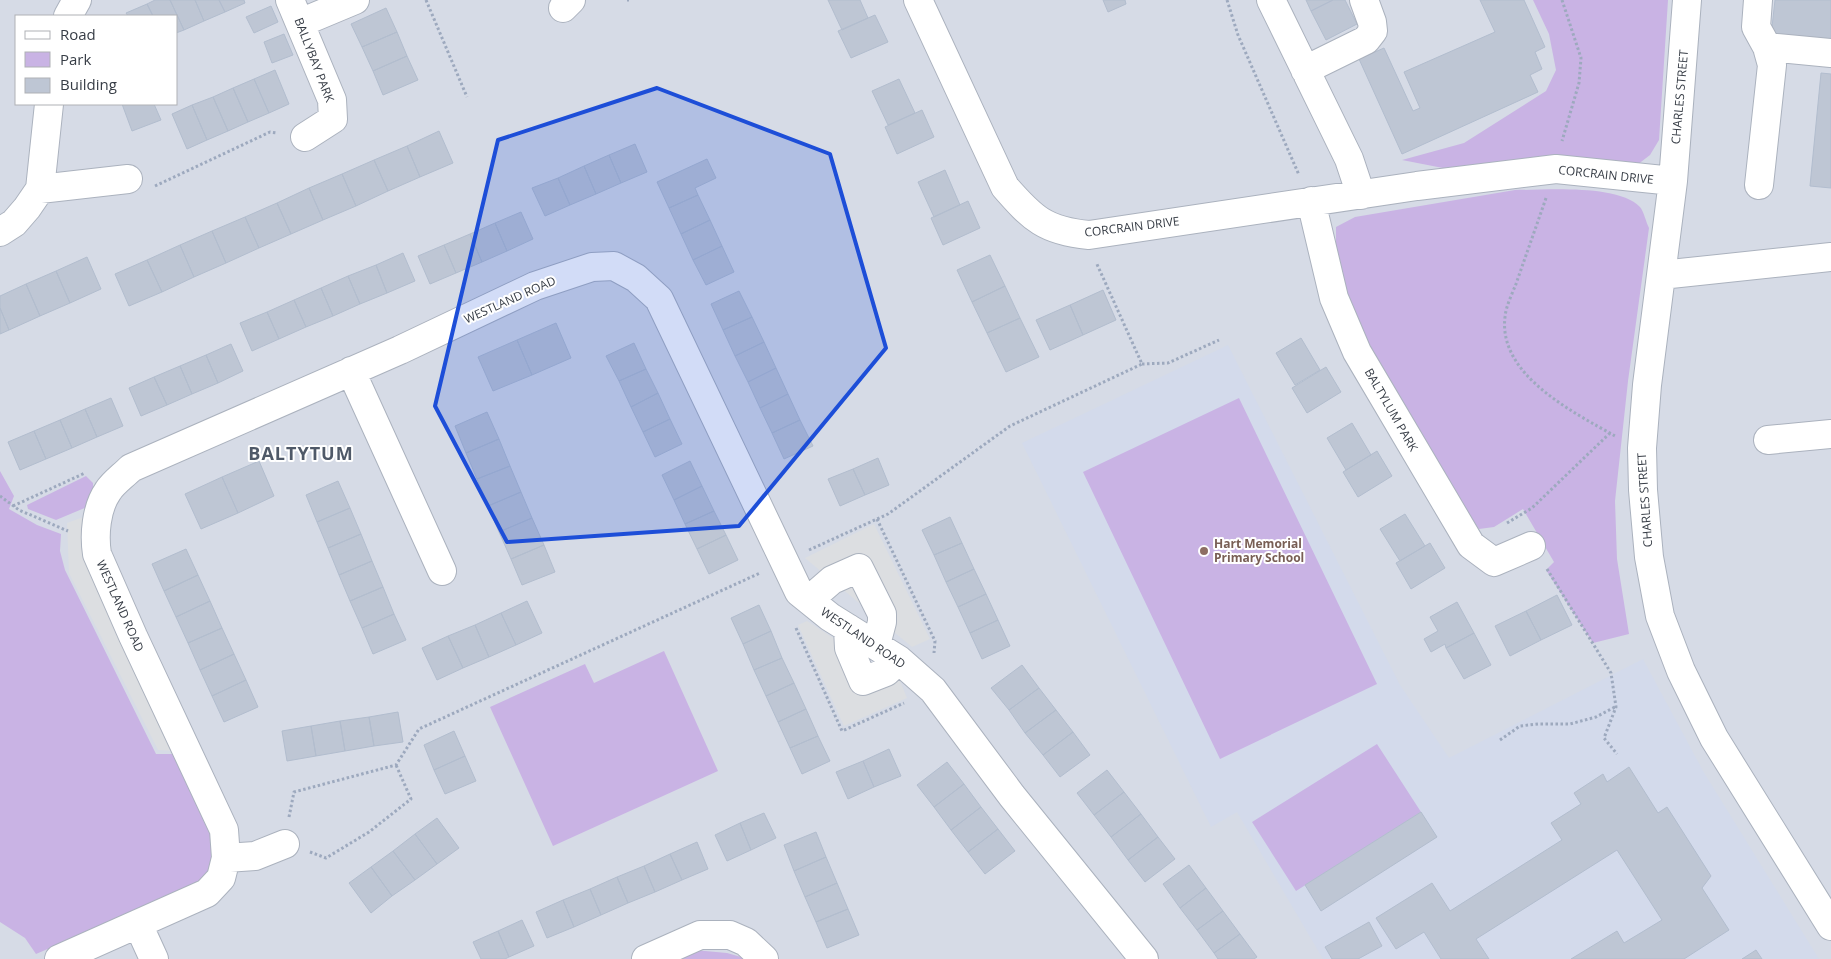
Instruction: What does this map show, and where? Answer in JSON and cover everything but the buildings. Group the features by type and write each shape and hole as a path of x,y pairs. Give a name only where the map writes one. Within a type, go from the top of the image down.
{"street":[{"path":"68,15 76,0"},
{"path":"295,11 355,0"},
{"name":"CORCRAIN DRIVE","path":"918,0 1005,187 1042,224 1070,233 1089,235 1311,201 1556,169 1673,181"},
{"path":"1271,0 1350,160 1360,195"},
{"path":"1305,70 1366,40 1373,31 1372,22 1364,0"},
{"name":"CHARLES STREET","path":"1687,0 1673,181 1647,385 1642,448 1643,490 1649,557 1660,616 1682,671 1714,738 1831,926"},
{"path":"1758,0 1756,27 1772,65 1759,185"},
{"name":"BALLYBAY PARK","path":"295,11 332,100 333,119 305,137"},
{"path":"1766,47 1831,53"},
{"path":"0,232 14,223 40,189 49,105"},
{"path":"40,189 128,179"},
{"name":"BALTYLUM PARK","path":"1311,201 1334,298 1357,352 1471,545 1494,562 1531,546"},
{"path":"1661,276 1831,257"},
{"name":"WESTLAND ROAD","path":"59,959 206,893 221,878 226,858 224,830 133,636 97,554 95,541 100,511 108,491 131,468 351,372 535,286 592,267 614,266 636,278 658,299 799,592 830,617 899,660 933,690 1012,796 1144,959"},
{"path":"351,372 442,571"},
{"path":"1768,440 1831,434"},
{"path":"809,600 832,580 859,568 882,614 882,622 876,645"},
{"path":"848,628 849,648 863,681 886,672 899,660"},
{"path":"226,858 255,856 285,844"},
{"path":"138,924 154,959"},
{"path":"646,959 700,935 730,935 746,942 764,959"}],"path":[{"path":"426,0 467,97"},
{"path":"1227,0 1238,35 1311,201"},
{"path":"1562,0 1581,58 1579,83 1560,146 1556,169 1505,316 1506,341 1517,363 1538,387 1566,408 1610,433 1642,448"},
{"path":"128,179 149,188 270,132 305,137"},
{"path":"1089,235 1092,254 1142,364"},
{"path":"396,764 411,799 369,832 326,858 285,844 294,792 396,764 419,729 888,514 1010,426 1142,364 1168,363 1219,340"},
{"path":"1471,545 1532,508 1610,433"},
{"path":"13,506 84,474 131,468"},
{"path":"0,496 13,506 43,522 95,541"},
{"path":"878,519 935,641 933,690"},
{"path":"1531,546 1548,569 1610,673 1616,707 1604,738 1618,754"},
{"path":"1500,740 1520,726 1570,724 1596,717 1616,707"}],"highlighted area":[{"path":"657,88 830,154 886,348 739,526 507,542 435,406 498,140"}],"shaded area":[{"path":"0,0 1831,0 1831,959 0,959"},
{"name":"Hart Memorial Primary School","path":"1228,345 1400,685 1449,758 1643,659 1703,771 1819,959 1323,959 1237,812 1211,827 1022,443"},
{"path":"89,515 175,751 158,750 69,573 67,523"},
{"path":"874,524 930,639 912,647 805,558"},
{"path":"807,621 900,681 907,698 844,726 798,625"}],"green space":[{"path":"1533,0 1668,0 1659,140 1650,155 1637,165 1546,162 1443,168 1402,160 1464,143 1546,91 1556,70 1549,34"},
{"path":"1562,189 1616,195 1630,200 1640,207 1649,228 1628,381 1615,501 1617,559 1629,634 1593,643 1546,570 1554,562 1523,509 1494,527 1479,529 1457,498 1390,391 1348,308 1336,260 1336,227 1355,217 1515,190"},
{"path":"1239,398 1377,684 1220,759 1083,472"},
{"path":"0,471 14,496 9,509 37,525 61,534 60,551 65,570 156,754 178,754 213,842 213,865 209,877 190,888 36,954 25,938 0,922"},
{"path":"86,476 93,483 93,494 87,507 56,520 28,509 27,505"},
{"path":"664,651 718,771 553,846 490,707 585,664 594,683"},
{"path":"1377,744 1421,812 1296,891 1252,822"},
{"path":"694,950 727,953 743,959 678,959"}],"place":[{"name":"Hart Memorial Primary School","path":"1204,551"}],"district":[{"name":"BALTYTUM","path":"301,454"}]}
